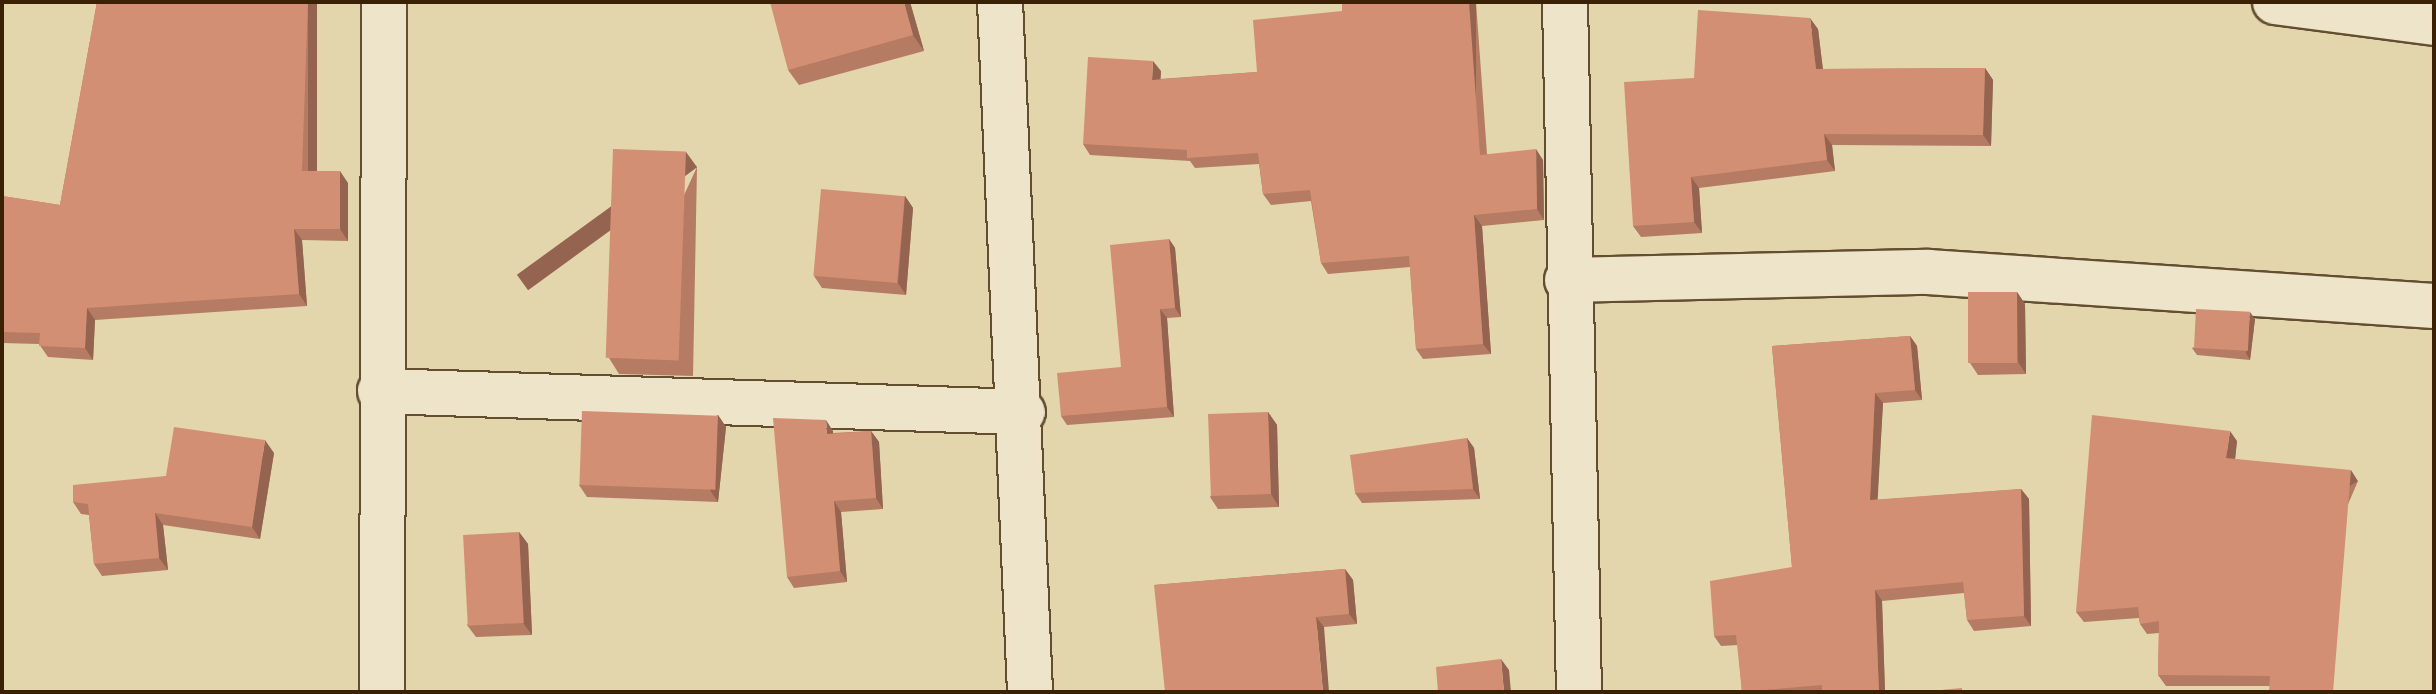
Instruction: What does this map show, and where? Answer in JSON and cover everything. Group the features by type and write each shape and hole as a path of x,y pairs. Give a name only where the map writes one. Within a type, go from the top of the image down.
{"street":[{"path":"382,692 380,391 384,2"},
{"path":"1000,2 1023,412 1030,692"},
{"path":"1565,2 1567,280 1579,692"},
{"path":"2275,2 2434,23"},
{"path":"1567,280 1928,272 2434,306"},
{"path":"380,391 1023,412"}],"building":[{"path":"97,2 308,2 302,171 340,171 340,229 294,229 299,294 87,308 85,348 39,346 40,333 2,332 2,196 60,205"},
{"path":"770,2 904,2 913,35 788,70"},
{"path":"1342,2 1469,2 1480,155 1536,149 1537,209 1474,215 1483,344 1416,349 1409,256 1321,263 1310,190 1263,194 1258,153 1187,158 1187,150 1083,144 1088,57 1153,61 1152,80 1257,72 1253,20 1342,11"},
{"path":"1698,10 1810,18 1816,69 1985,68 1983,135 1824,134 1827,160 1691,177 1694,222 1633,226 1624,82 1694,78"},
{"path":"613,149 686,152 679,360 606,358"},
{"path":"821,189 905,196 897,283 813,276"},
{"path":"1169,239 1175,308 1160,309 1167,407 1061,416 1057,373 1121,367 1110,245"},
{"path":"1968,292 2017,292 2017,363 1968,363"},
{"path":"2196,309 2250,312 2248,351 2194,348"},
{"path":"1910,336 1915,390 1875,393 1870,500 2021,489 2024,616 1967,620 1963,582 1875,590 1879,692 1822,692 1822,685 1742,692 1736,635 1714,636 1710,581 1792,567 1772,346"},
{"path":"582,411 718,416 715,490 579,485"},
{"path":"1268,412 1271,494 1211,496 1208,414"},
{"path":"2092,415 2230,431 2226,458 2351,470 2333,692 2269,692 2270,676 2158,675 2159,621 2140,624 2138,607 2076,612"},
{"path":"773,418 826,420 827,434 871,431 876,498 834,501 840,571 787,577"},
{"path":"174,427 265,440 252,527 155,513 159,558 94,564 88,504 73,502 73,485 166,476"},
{"path":"1467,438 1473,489 1355,493 1350,455"},
{"path":"519,532 524,623 468,626 463,535"},
{"path":"1345,569 1349,614 1316,617 1323,692 1165,692 1154,585"},
{"path":"1501,659 1504,692 1438,692 1436,667"},
{"path":"1962,688 1962,692 1920,692"}]}
